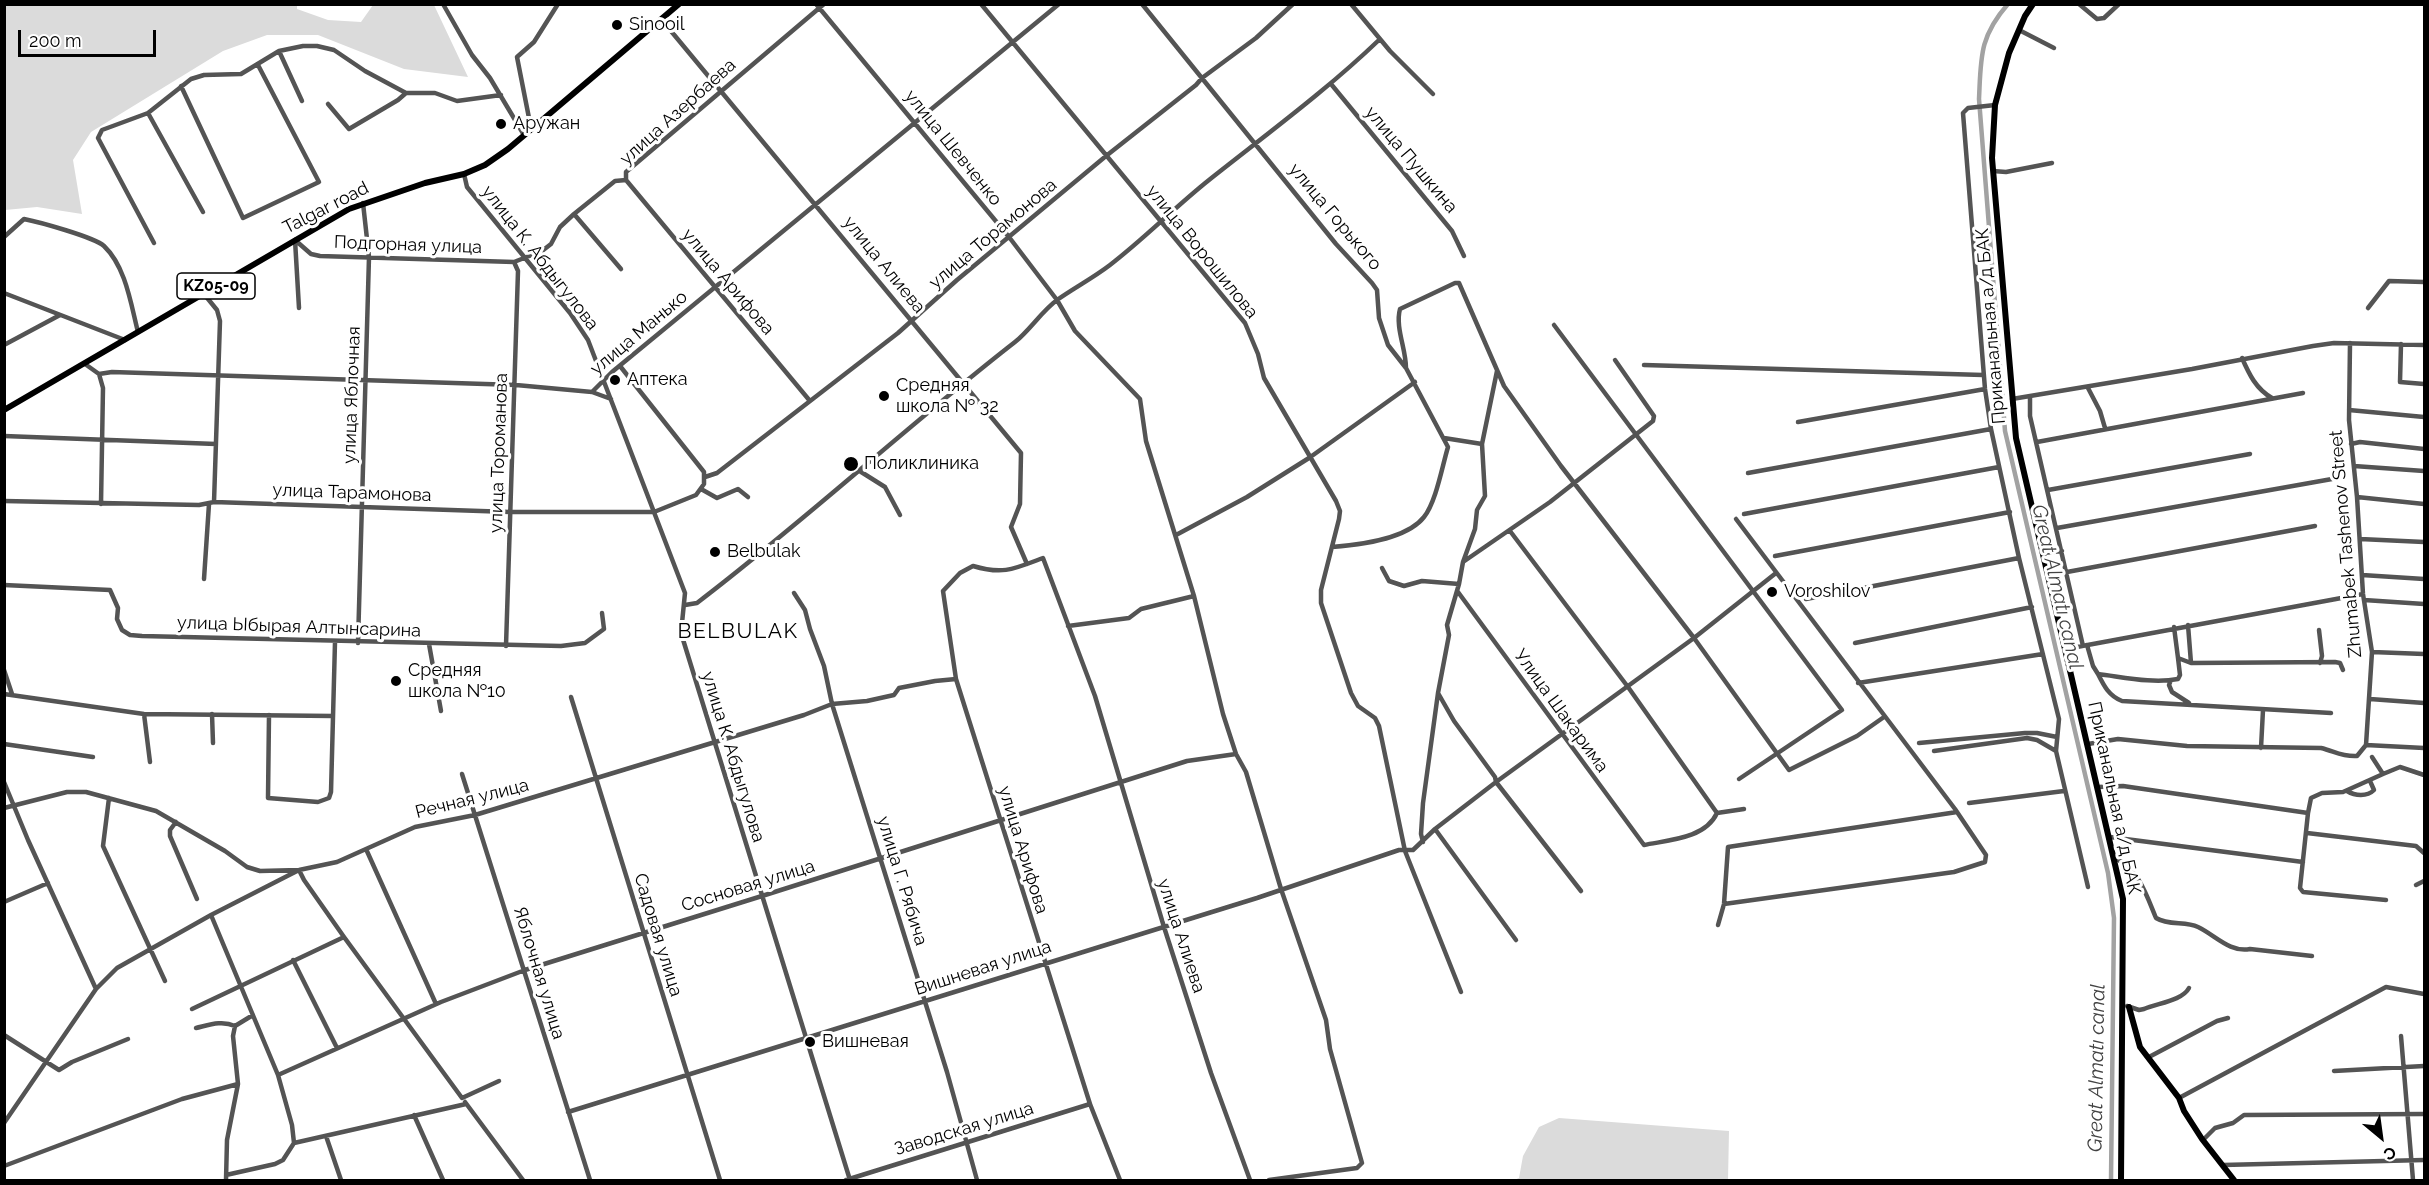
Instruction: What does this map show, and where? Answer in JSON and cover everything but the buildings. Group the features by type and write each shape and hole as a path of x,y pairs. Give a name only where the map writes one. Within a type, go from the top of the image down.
{"main road":[{"name":"Talgar road","path":"4,410 295,240 363,203 425,183 464,174 495,159 523,132 679,4"},
{"name":"Приканальная а/д БАК","path":"2032,4 2009,53 1995,105 1993,171 2016,438 2115,858 2122,899 2125,1006 2121,1180"},
{"path":"2125,1006 2135,1021 2136,1037 2179,1098 2184,1111 2203,1140 2234,1180"}],"street":[{"path":"443,4 472,55 501,95 523,132"},
{"path":"523,132 529,118 518,57 534,42 558,4"},
{"name":"улица Ворошилова","path":"981,4 1245,322 1258,354 1264,378 1336,501 1340,511 1321,590 1321,603 1351,693 1358,706 1375,718 1379,726 1406,852 1461,992"},
{"name":"улица Манько","path":"99,374 112,372 516,385 592,392 715,287 1059,4"},
{"name":"улица Горького","path":"1142,4 1336,244 1377,290 1383,333 1388,345 1415,382 1444,438"},
{"name":"улица Торамонова","path":"705,477 717,473 912,320 1008,237 1202,78 1256,38 1293,4"},
{"path":"1351,4 1380,39 1433,94"},
{"path":"2079,4 2089,15 2097,19 2104,18 2119,4"},
{"name":"улица Азербаева","path":"526,259 538,254 551,244 560,227 615,181 626,180 626,172 820,6"},
{"name":"улица Шевченко","path":"820,6 1008,237 1057,300 1075,331 1140,399 1146,441 1194,596 1223,714 1236,754 1246,772 1281,890 1326,1020 1330,1049 1362,1163 1357,1168 1269,1180"},
{"name":"улица Алиева","path":"661,19 1022,453 1020,504 1011,527 1027,564 1043,558 1095,696 1164,927 1211,1073 1250,1180"},
{"path":"2019,30 2054,48"},
{"path":"684,605 697,603 733,576 964,382 1019,339 1032,323 1057,300 1085,284 1161,223 1207,182 1331,84 1380,39"},
{"path":"154,243 98,138 102,130 148,112 191,79 204,75 241,74 279,51 303,45 334,50 364,71 406,93 435,93 457,101 501,95"},
{"path":"279,51 302,101"},
{"path":"181,86 243,219 319,182 258,65"},
{"name":"улица Пушкина","path":"1331,84 1452,231 1464,256"},
{"path":"328,104 349,129 406,93"},
{"path":"1995,105 1968,108 1963,113 1983,375 1991,429 2019,558 2059,719 2056,752 2088,887"},
{"path":"148,112 203,212"},
{"path":"1993,171 2006,172 2052,163"},
{"name":"улица К. Абдыгулова","path":"464,174 467,188 570,313 588,340 686,593 681,633 849,1180"},
{"name":"улица Арифова","path":"626,180 810,401"},
{"name":"улица Яблочная","path":"358,643 369,257 363,203"},
{"path":"574,214 621,269"},
{"path":"4,237 24,219 50,225 103,245 115,262 126,285 138,332"},
{"path":"295,240 299,308"},
{"name":"Подгорная улица","path":"295,240 315,255 514,262 526,259"},
{"name":"улица Тороманова","path":"506,646 516,385 518,271 514,262"},
{"path":"2368,308 2389,281 2424,282"},
{"path":"1406,368 1406,353 1398,317 1400,309 1459,283 1504,386 1574,482 1694,638 1789,770 1857,735 1884,717"},
{"path":"4,293 125,340"},
{"path":"204,294 219,315 216,444 204,579"},
{"path":"5,345 60,315"},
{"path":"1554,325 1842,710 1739,779"},
{"path":"2012,399 2088,388 2313,346 2349,343 2424,345"},
{"name":"Zhumabek Tashenov Street","path":"2349,343 2351,444 2357,497 2363,597 2372,652 2366,745"},
{"path":"2401,344 2400,382 2424,384"},
{"path":"2242,358 2257,385 2272,398"},
{"path":"1463,562 1510,531 1653,421 1654,416 1615,360"},
{"path":"85,364 99,374 103,397 101,504"},
{"path":"1644,365 1983,375"},
{"path":"620,366 698,465 705,477 701,489 717,498 738,489 748,497"},
{"path":"1423,842 1421,834 1423,803 1438,693 1449,635 1447,626 1458,592 1463,562 1475,529 1477,510 1485,496 1482,444 1497,371"},
{"path":"1176,535 1247,497 1310,458 1415,382"},
{"path":"2088,388 2100,411 2105,428"},
{"path":"1798,422 1985,389"},
{"path":"592,392 611,399"},
{"path":"2037,442 2303,393"},
{"path":"2030,397 2030,416 2085,646 2107,692 2122,701 2331,713"},
{"path":"2349,410 2424,417"},
{"path":"1748,473 1991,429"},
{"path":"4,436 216,444"},
{"path":"1444,438 1482,444"},
{"path":"1332,547 1362,545 1384,539 1413,526 1424,518 1431,505 1448,447 1444,438"},
{"path":"2351,444 2360,442 2424,449"},
{"path":"2048,490 2250,454"},
{"path":"2354,466 2424,471"},
{"path":"1744,514 1999,467"},
{"path":"858,470 885,487 900,515"},
{"path":"2057,528 2331,479"},
{"name":"улица Тарамонова","path":"4,501 362,506 510,512 654,512 696,495 701,489"},
{"path":"2357,497 2424,504"},
{"path":"1775,556 2010,512"},
{"path":"1724,904 1954,872 1978,866 1985,862 1986,855 1957,812 1736,519"},
{"path":"2067,572 2315,526"},
{"path":"1510,531 1628,687 1717,813 1744,809"},
{"path":"2360,538 2424,542"},
{"path":"2043,553 2062,551"},
{"path":"1806,599 2019,558"},
{"name":"улица Арифова","path":"1027,564 994,572 973,566 960,573 943,591 956,679 1090,1104 1120,1180"},
{"path":"1382,568 1389,581 1404,586 1422,581 1459,584"},
{"path":"679,575 686,571"},
{"name":"Вишневая улица","path":"568,1112 1164,927 1399,850 1406,852 1413,850 1435,829 1496,782 1694,638 1776,573"},
{"path":"2362,575 2424,579"},
{"name":"улица Ыбырая Алтынсарина","path":"4,585 110,590 118,608 117,619 122,630 130,635 358,643 561,646 585,643 604,629 602,613"},
{"name":"Улица Шакарима","path":"1458,592 1644,845 1698,832 1714,821 1717,813"},
{"name":"улица Г. Рябича","path":"794,593 805,610 824,666 832,704 882,859 977,1180"},
{"path":"1068,627 1129,618 1141,609 1194,596"},
{"path":"2066,649 2174,627 2363,597 2424,604"},
{"path":"1855,643 2032,607"},
{"path":"2188,625 2191,663"},
{"path":"2098,674 2144,680 2178,679 2180,675 2174,627"},
{"path":"2319,630 2322,656 2320,663"},
{"path":"269,715 268,798 318,802 329,798 335,642"},
{"path":"429,644 441,711"},
{"path":"2372,652 2424,654"},
{"path":"1858,683 2043,654"},
{"path":"2178,658 2191,663 2340,663 2343,670"},
{"path":"4,670 12,694"},
{"name":"Речная улица","path":"4,808 67,792 86,792 156,810 248,867 260,871 299,870 338,862 415,827 475,815 804,715 832,704 867,701 894,695 899,688 956,679"},
{"path":"2172,680 2169,685 2172,692 2191,705"},
{"path":"1438,693 1454,721 1496,782 1581,891"},
{"path":"4,694 144,714 333,716"},
{"name":"Садовая улица","path":"572,697 720,1180"},
{"path":"2370,699 2424,703"},
{"path":"2261,748 2263,710"},
{"path":"144,714 150,762"},
{"path":"212,714 213,743"},
{"path":"1919,743 2025,733 2057,737"},
{"path":"1934,751 2027,738 2037,740 2056,752"},
{"path":"2088,744 2118,739 2187,746 2321,748 2342,757 2357,756 2366,745 2424,748"},
{"path":"4,744 93,757"},
{"name":"Сосновая улица","path":"278,1075 436,1004 525,970 1187,761 1236,754"},
{"path":"2372,757 2383,774"},
{"path":"2386,900 2303,892 2300,888 2311,798 2316,794 2347,791 2400,767 2424,775"},
{"name":"Яблочная улица","path":"462,774 590,1180"},
{"path":"2347,791 2356,795 2368,794 2374,790 2370,781"},
{"path":"4,782 96,989"},
{"path":"2098,787 2124,786 2308,813"},
{"path":"1969,803 2064,791"},
{"path":"109,798 103,846 165,981"},
{"path":"1718,925 1724,904 1728,847 1957,812"},
{"path":"176,822 170,830 171,836 197,900"},
{"path":"1435,829 1516,940"},
{"path":"2307,833 2424,846"},
{"path":"2110,837 2303,862"},
{"path":"2416,846 2424,853"},
{"path":"366,849 436,1004"},
{"path":"2115,858 2122,861 2140,878 2156,918 2162,921 2198,927 2240,951 2250,949 2312,956"},
{"path":"4,1123 96,989 117,968 211,915 299,870 344,937 523,1180"},
{"path":"2416,885 2424,881"},
{"path":"4,902 48,883"},
{"path":"211,915 240,985 253,1015 278,1075 292,1125 294,1143 283,1160 226,1178 227,1140 238,1084 233,1036 235,1026 253,1015"},
{"path":"192,1009 344,937"},
{"path":"293,960 337,1048"},
{"path":"2179,1098 2386,987 2424,994"},
{"path":"2125,1006 2144,1009 2176,998 2188,992 2189,988"},
{"path":"2149,1057 2217,1021 2228,1018"},
{"path":"196,1028 229,1023 235,1026"},
{"path":"4,1035 59,1070 72,1062 128,1039"},
{"path":"2401,1035 2413,1180"},
{"path":"2334,1071 2424,1066"},
{"path":"462,1098 499,1081"},
{"path":"4,1166 182,1100 238,1084"},
{"path":"294,1143 466,1104"},
{"name":"Заводская улица","path":"849,1180 1090,1104"},
{"path":"2203,1140 2215,1128 2233,1123 2244,1115 2424,1114"},
{"path":"414,1115 443,1180"},
{"path":"326,1136 341,1180"},
{"path":"2223,1165 2424,1160"}],"shaded area":[{"path":"5,4 297,5 297,9 328,20 361,22 373,5 434,5 468,77 404,69 318,35 267,35 223,51 91,132 73,160 82,214 37,207 5,210"},
{"path":"1559,1118 1729,1131 1728,1180 1514,1180 1519,1178 1523,1156 1539,1127"}],"waterway":[{"name":"Great Almatı canal","path":"2008,4 1992,27 1983,48 1979,99 2005,431 2108,873 2114,918 2111,1180"}],"place":[{"name":"Sinooil","path":"617,25"},
{"name":"Аружан","path":"501,124"},
{"name":"Аптека","path":"615,380"},
{"name":"Средняя школа № 32","path":"884,396"},
{"name":"Поликлиника","path":"851,464"},
{"name":"Belbulak","path":"715,552"},
{"name":"Voroshilov","path":"1772,592"},
{"name":"Средняя школа №10","path":"396,681"},
{"name":"Вишневая","path":"810,1042"}],"district":[{"name":"BELBULAK","path":"738,632"}]}
